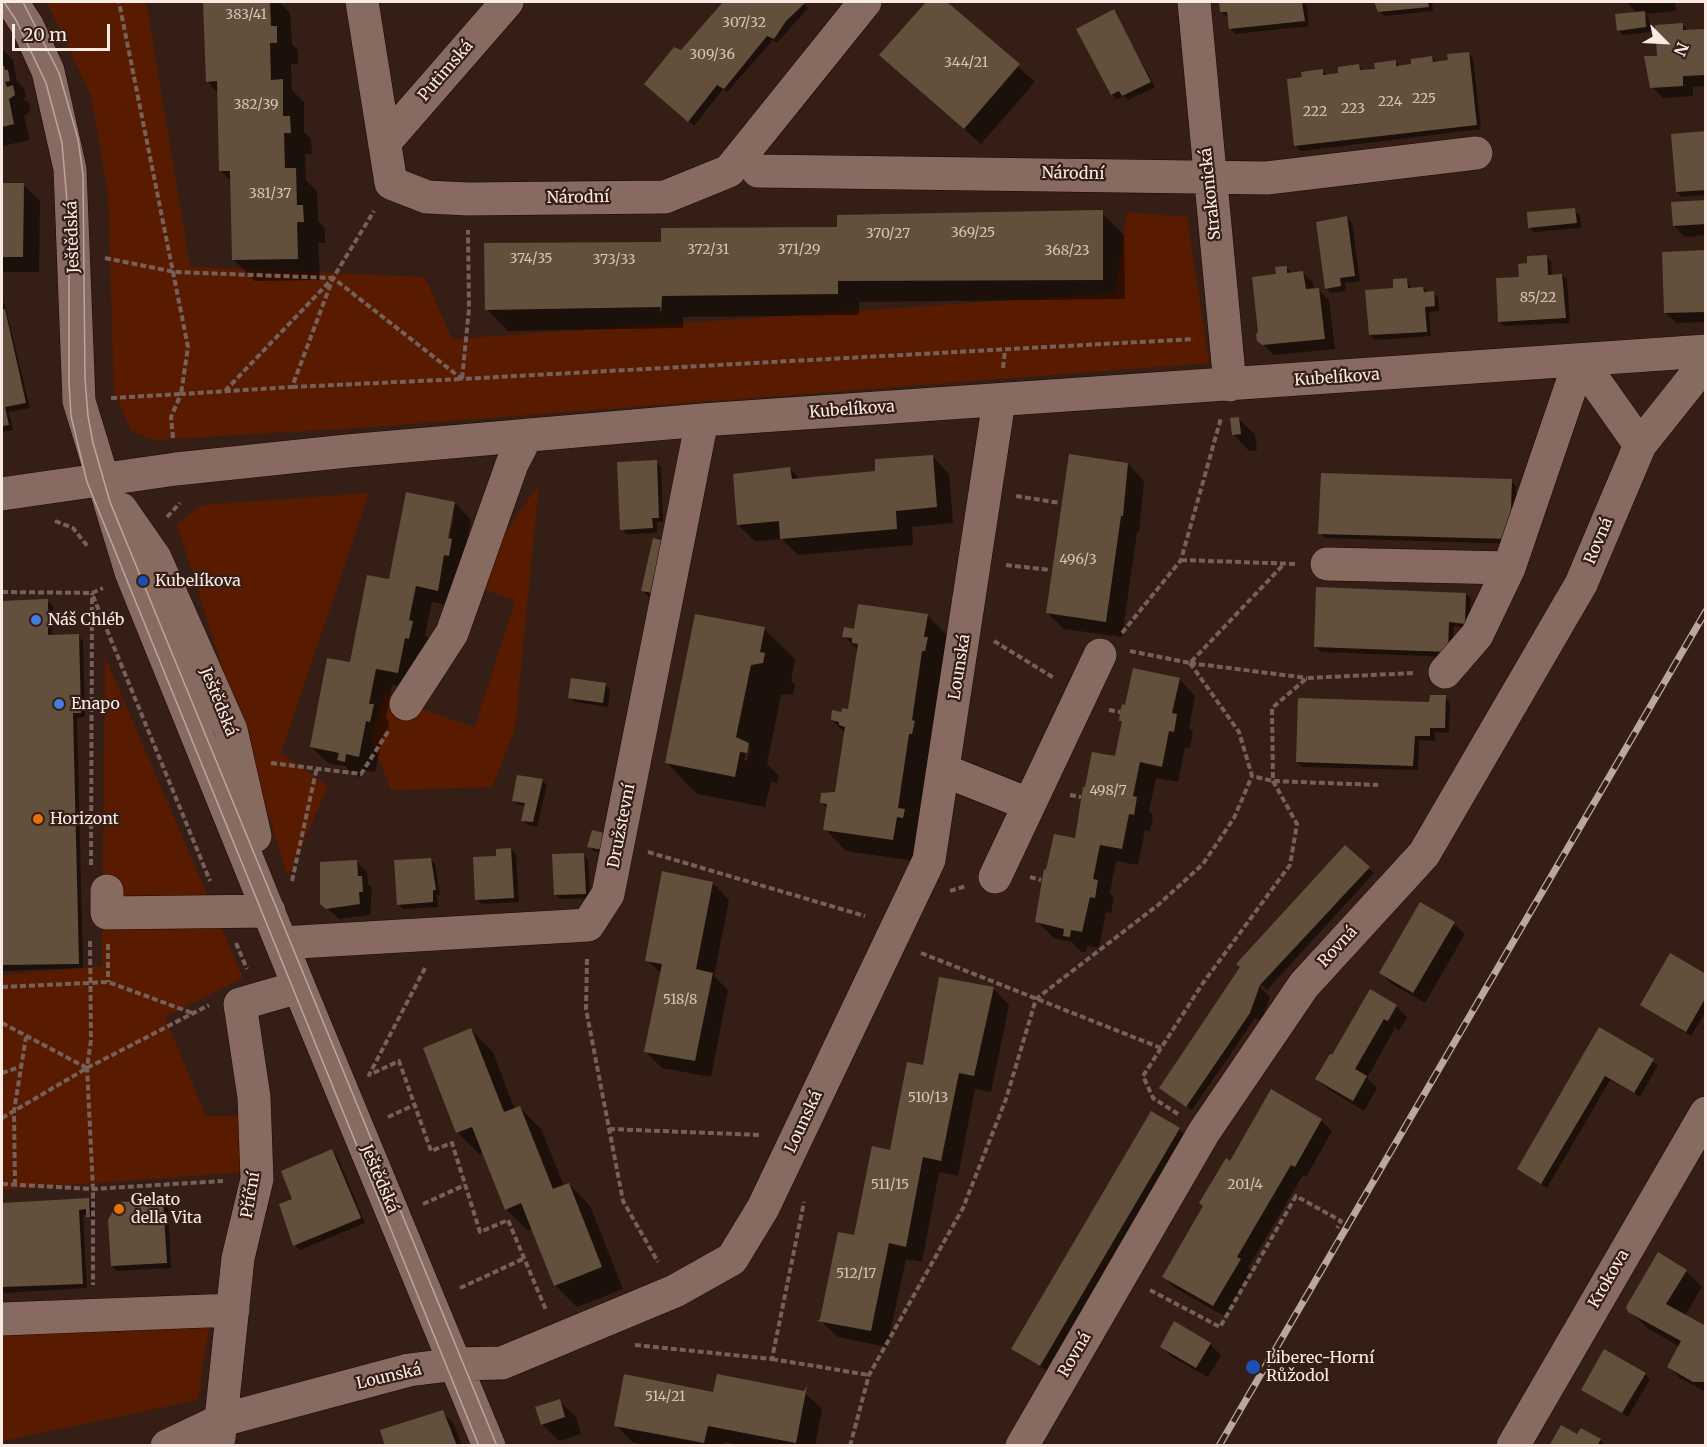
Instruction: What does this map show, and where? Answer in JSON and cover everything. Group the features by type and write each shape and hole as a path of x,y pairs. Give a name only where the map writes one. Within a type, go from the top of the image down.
{"street":[{"name":"Ještědská","path":"12,2 28,27 48,71 70,169 79,401 101,480 155,558 231,730 269,911 298,987 457,1364 489,1446"},
{"path":"362,2 391,183"},
{"name":"Putimská","path":"386,141 507,2"},
{"name":"Národní","path":"391,183 427,197 468,199 665,197 729,171 865,2"},
{"name":"Strakonická","path":"1194,2 1230,386"},
{"name":"Národní","path":"758,171 1267,178 1476,153"},
{"name":"Kubelíkova","path":"2,494 176,469 702,420 1230,386 1706,351"},
{"path":"1580,360 1640,445"},
{"path":"1445,672 1477,635 1509,568 1580,360"},
{"name":"Rovná","path":"1022,1446 1204,1132 1304,985 1424,854 1581,584 1640,445 1706,362"},
{"name":"Lounská","path":"167,1446 220,1433 409,1370 457,1364 502,1362 560,1341 675,1291 732,1259 763,1208 929,860 967,624 999,401"},
{"name":"Družstevní","path":"588,925 608,894 702,420"},
{"path":"406,704 452,633 513,464 527,435"},
{"path":"1313,564 1509,568"},
{"path":"995,877 1080,694 1106,651"},
{"path":"943,770 1028,804"},
{"path":"99,882 108,913 269,911"},
{"path":"281,943 588,925"},
{"name":"Příční","path":"220,1433 238,1258 257,1179 255,1097 240,1004 298,987"},
{"name":"Krokova","path":"1513,1446 1706,1113"},
{"path":"2,1319 233,1310"}],"path":[{"path":"118,2 175,272 188,347 181,394 171,417 182,501 165,519"},
{"path":"292,387 333,278 391,183"},
{"path":"462,379 469,309 468,199"},
{"path":"73,252 175,272 333,278 462,379"},
{"path":"225,392 333,278"},
{"path":"79,401 292,387 1005,351 1225,336"},
{"path":"1106,651 1180,560 1230,386"},
{"path":"986,492 1060,503"},
{"path":"45,518 73,528 89,549"},
{"path":"1180,560 1313,564"},
{"path":"976,562 1050,570"},
{"path":"1190,663 1284,564"},
{"path":"2,592 92,593"},
{"path":"92,593 99,882"},
{"path":"92,593 249,972"},
{"path":"967,624 1080,694"},
{"path":"1106,651 1307,678 1445,672"},
{"path":"850,1446 869,1376 963,1208 1006,1099 1036,999 1158,905 1203,864 1234,818 1252,776 1239,732 1190,663"},
{"path":"1184,1118 1153,1098 1143,1076 1203,983 1290,865 1297,824 1273,781 1272,708 1307,678"},
{"path":"263,763 317,767 361,774 406,704"},
{"path":"292,882 317,767"},
{"path":"1252,776 1273,781 1378,785"},
{"path":"618,843 894,933 1036,999 1161,1048"},
{"path":"588,925 586,1009 623,1201 675,1291"},
{"path":"90,931 91,1040 87,1068 93,1189 93,1314"},
{"path":"369,1075 443,933"},
{"path":"2,987 90,981 108,982 192,1013"},
{"path":"2,1118 87,1068 213,1003"},
{"path":"2,1023 87,1068"},
{"path":"15,1185 14,1111 26,1037"},
{"path":"369,1075 399,1061 430,1151 452,1143 480,1232 508,1220 560,1341"},
{"path":"364,1064 374,1086"},
{"path":"2,1073 23,1065"},
{"path":"387,1118 414,1105"},
{"path":"382,1107 392,1128"},
{"path":"609,1130 797,1136"},
{"path":"2,1184 93,1189 257,1179"},
{"path":"423,1204 465,1185"},
{"path":"419,1193 428,1215"},
{"path":"1121,1275 1220,1327 1296,1196 1341,1221 1336,1228"},
{"path":"460,1288 524,1259"},
{"path":"455,1277 464,1298"},
{"path":"772,1359 869,1376"}],"shaded area":[{"path":"47,2 146,2 190,267 425,277 452,339 1115,293 1127,212 1187,217 1209,363 358,428 154,440 131,431 114,390 108,192 91,96"},
{"path":"539,484 515,729 492,787 391,790 371,739 385,691 406,704 475,727 515,601 470,584"},
{"path":"369,493 281,753 328,786 288,877 177,524 201,505"},
{"path":"105,657 243,978 165,1017 206,1116 249,1116 247,1172 2,1190 2,975 102,966"},
{"path":"210,1320 198,1400 2,1441 2,1333"}],"building":[{"path":"203,2 270,2 271,26 277,26 277,43 270,43 271,80 283,79 283,116 290,116 291,133 284,133 285,168 296,168 297,205 303,205 304,222 297,222 298,259 232,260 230,171 219,171 217,81 206,82"},
{"path":"723,2 805,3 786,21 774,39 767,36 724,89 717,85 688,122 644,84 674,47 681,50"},
{"path":"926,2 947,2 1020,64 964,129 879,55"},
{"path":"1219,2 1302,2 1305,21 1229,29 1227,12 1220,12"},
{"path":"1374,2 1428,2 1429,7 1378,12"},
{"path":"1114,9 1151,82 1122,96 1119,91 1111,95 1076,29"},
{"path":"1645,11 1646,27 1617,31 1615,14"},
{"path":"1683,23 1683,30 1705,29 1706,75 1683,76 1683,86 1650,88 1644,56 1657,56 1655,25"},
{"path":"1469,52 1477,125 1294,146 1287,79 1302,77 1301,72 1323,69 1323,75 1338,73 1338,67 1359,64 1360,70 1375,69 1374,63 1396,60 1396,66 1411,64 1411,59 1432,56 1433,62 1448,60 1447,54"},
{"path":"2,66 8,70 10,81 5,82 7,87 13,85 15,95 9,99 14,124 2,127"},
{"path":"1706,131 1706,190 1676,192 1671,134"},
{"path":"2,183 24,183 23,257 2,257"},
{"path":"1706,200 1706,224 1673,226 1671,202"},
{"path":"1575,208 1577,223 1528,228 1527,212"},
{"path":"1103,210 1103,280 838,281 838,294 662,296 661,313 660,307 485,310 484,243 661,242 661,228 837,227 837,215"},
{"path":"1347,216 1355,276 1340,278 1341,286 1325,289 1316,222"},
{"path":"1706,250 1706,312 1664,313 1662,252"},
{"path":"1547,255 1548,275 1562,274 1566,318 1498,322 1496,278 1519,277 1518,264 1527,263 1527,256"},
{"path":"1287,266 1287,273 1303,271 1306,289 1319,288 1325,339 1262,345 1257,341 1252,277 1276,274 1275,267"},
{"path":"1407,278 1408,288 1423,287 1424,292 1434,291 1435,306 1425,307 1427,332 1369,335 1365,290 1393,288 1393,279"},
{"path":"5,309 26,403 5,407 9,425 2,426 2,310"},
{"path":"1239,417 1241,434 1232,435 1230,418"},
{"path":"1069,454 1128,463 1123,516 1121,516 1106,622 1046,613"},
{"path":"933,455 937,507 896,511 897,529 780,539 779,521 737,525 733,474 790,467 792,479 875,471 875,459"},
{"path":"657,460 659,518 652,518 653,528 620,530 617,462"},
{"path":"1321,473 1512,479 1510,539 1318,534"},
{"path":"406,492 455,502 448,538 452,539 449,556 444,555 438,591 416,586 409,620 413,621 409,639 405,638 398,673 376,669 369,704 374,704 370,722 366,721 359,757 346,754 345,762 337,760 339,753 310,747 327,658 350,662 367,575 389,579"},
{"path":"653,538 664,541 653,593 641,591"},
{"path":"1316,587 1466,593 1465,624 1449,622 1448,652 1314,647"},
{"name":"Horizont","path":"48,599 48,635 79,634 81,713 73,713 79,964 2,965 2,601"},
{"path":"858,604 928,614 924,637 928,637 925,651 922,651 912,720 915,721 912,734 909,734 898,808 905,809 903,818 897,817 893,840 823,830 827,804 820,803 821,793 835,792 845,727 831,720 832,710 841,712 842,708 848,709 858,644 852,643 852,638 842,637 844,627 854,629"},
{"path":"695,614 765,627 760,652 765,653 763,663 751,665 736,737 749,743 747,753 740,752 735,777 665,763"},
{"path":"1133,668 1180,678 1172,713 1177,714 1174,732 1169,731 1162,767 1140,762 1133,796 1137,797 1134,815 1129,814 1122,849 1100,845 1093,879 1098,880 1095,898 1090,897 1082,932 1071,930 1070,937 1063,936 1064,929 1035,922 1044,869 1046,870 1054,834 1075,838 1083,787 1085,787 1092,752 1115,756 1122,721 1119,721 1120,712 1122,704 1125,705"},
{"path":"571,678 606,683 603,703 568,698"},
{"path":"1430,695 1446,695 1445,728 1430,728 1430,736 1415,736 1413,766 1296,762 1298,698 1429,702"},
{"path":"517,775 543,779 533,822 521,821 525,803 512,801"},
{"path":"592,830 604,833 602,850 587,847"},
{"path":"1345,845 1370,867 1260,985 1250,1013 1186,1107 1159,1088 1240,967 1236,964"},
{"path":"511,848 514,898 475,900 473,857 496,856 496,849"},
{"path":"584,853 586,894 554,895 552,854"},
{"path":"431,858 436,890 433,890 433,902 397,905 394,860"},
{"path":"357,860 358,876 362,876 363,892 359,892 360,904 326,909 320,904 320,862"},
{"path":"662,871 713,882 696,969 713,973 695,1061 644,1052 662,964 645,961"},
{"path":"1420,902 1455,922 1413,993 1379,973"},
{"path":"1670,953 1706,974 1706,997 1686,1032 1640,1005"},
{"path":"939,977 994,987 974,1076 959,1073 941,1161 923,1157 906,1247 889,1243 871,1331 817,1321 820,1319 838,1232 854,1235 872,1146 890,1150 907,1062 923,1065"},
{"path":"1370,989 1397,1005 1388,1021 1384,1019 1355,1069 1367,1076 1353,1101 1315,1079 1330,1054 1332,1055"},
{"path":"1599,1027 1654,1059 1634,1093 1605,1076 1541,1184 1517,1169"},
{"path":"471,1028 504,1112 520,1106 553,1189 569,1183 602,1267 554,1286 521,1203 505,1210 472,1127 456,1133 423,1048"},
{"path":"1271,1089 1322,1119 1295,1167 1291,1165 1237,1257 1241,1259 1213,1306 1162,1277 1203,1206 1199,1203 1226,1158 1230,1161"},
{"path":"1151,1111 1180,1128 1040,1366 1011,1349"},
{"path":"332,1149 361,1218 293,1246 279,1204 292,1199 281,1171"},
{"path":"89,1198 90,1217 86,1217 86,1209 79,1210 83,1284 2,1287 2,1203"},
{"path":"163,1200 167,1263 111,1266 108,1220 118,1202"},
{"path":"1658,1252 1687,1270 1666,1304 1706,1326 1706,1382 1693,1382 1667,1367 1681,1341 1628,1312 1626,1307"},
{"path":"1174,1321 1211,1343 1196,1368 1160,1347"},
{"path":"1604,1349 1646,1373 1622,1413 1581,1390"},
{"path":"624,1374 713,1392 717,1374 804,1391 807,1386 796,1443 708,1426 704,1443 614,1426"},
{"path":"560,1399 565,1417 541,1425 535,1407"},
{"path":"443,1410 457,1446 385,1446 380,1430"},
{"path":"1561,1425 1577,1434 1581,1428 1601,1439 1597,1446 1549,1446"}],"tram line":[{"path":"4,2 16,20 46,83 62,143 69,225 71,416 87,482 479,1446"},
{"path":"23,2 59,73 78,139 83,175 85,379 88,416 93,443 110,502 497,1446"}],"railway":[{"path":"1219,1446 1706,611"}],"place":[{"name":"Kubelíkova","path":"143,581"},
{"name":"Náš Chléb","path":"36,620"},
{"name":"Enapo","path":"59,704"},
{"name":"Horizont","path":"38,819"},
{"name":"Gelato della Vita","path":"119,1209"},
{"name":"Liberec-Horní Růžodol","path":"1253,1367"}]}
